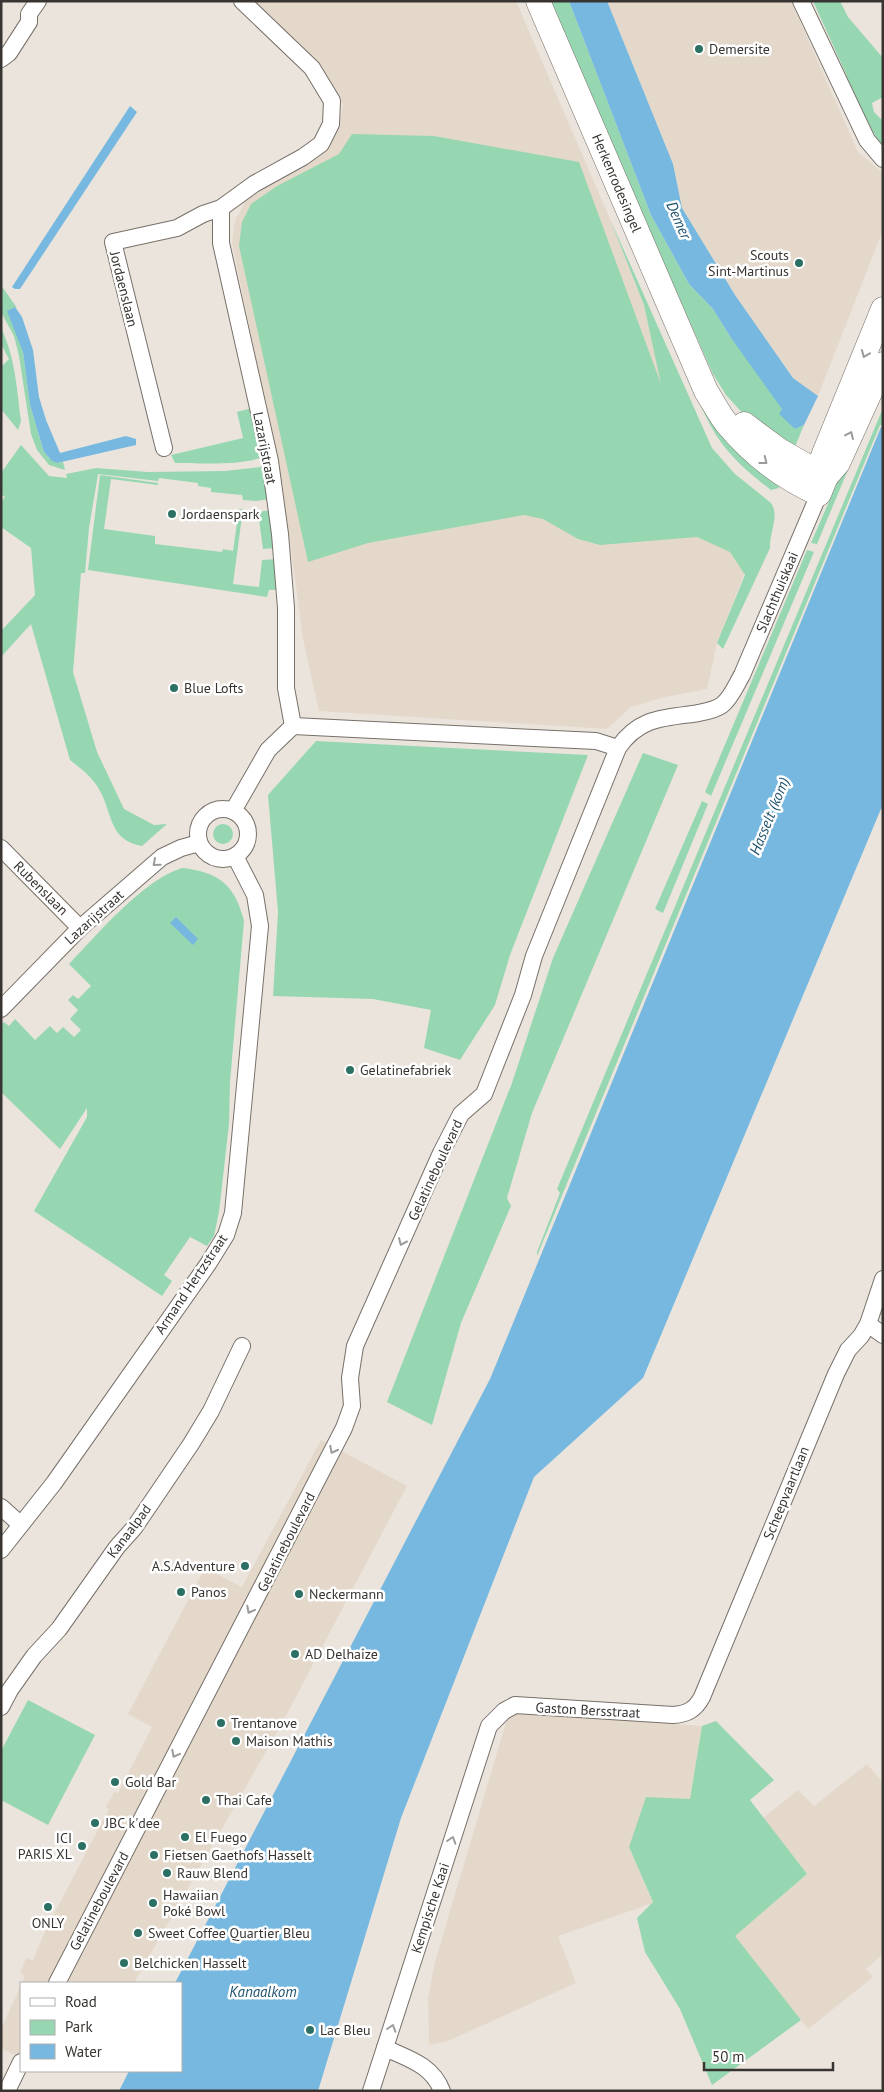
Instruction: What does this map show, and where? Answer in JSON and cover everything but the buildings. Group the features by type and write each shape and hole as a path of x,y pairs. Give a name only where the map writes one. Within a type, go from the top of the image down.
{"street":[{"path":"1,59 9,52 29,22 29,14 38,1"},
{"path":"221,208 254,184 303,157 321,144 331,124 332,102 312,68 242,1"},
{"name":"Herkenrodesingel","path":"538,1 696,366 741,421 822,486"},
{"path":"801,1 867,140 883,158"},
{"name":"Jordaenslaan","path":"164,448 113,242 177,228 203,214 221,208"},
{"name":"Lazarijstraat","path":"221,208 221,243 270,461 280,534 286,608 286,688 294,726"},
{"name":"Slachthuiskaai","path":"822,486 823,456 883,308"},
{"name":"Slachthuiskaai","path":"618,748 632,732 646,723 667,717 711,710 723,704 742,676 822,486 838,463 883,364"},
{"path":"233,811 268,750 294,726 596,741 618,748"},
{"name":"Gelatineboulevard","path":"58,1982 336,1446 352,1406 350,1378 355,1346 461,1114 484,1094 523,995 534,956 618,748"},
{"path":"219,809 233,811 243,818 248,835 244,848 235,856 224,859 212,857 204,851 199,843 199,827 207,814 219,809"},
{"name":"Lazarijstraat","path":"1,1009 80,928 162,857 181,848 199,843"},
{"name":"Rubenslaan","path":"1,848 80,928"},
{"name":"Armand Hertzstraat","path":"1,1550 54,1483 208,1264 226,1235 234,1213 260,926 255,894 235,856"},
{"name":"Scheepvaartlaan","path":"693,1709 702,1697 836,1374 848,1350 861,1336 868,1324 883,1279"},
{"path":"868,1324 883,1335"},
{"name":"Kanaalpad","path":"1,1707 10,1690 34,1656 59,1629 117,1547 130,1533 191,1444 211,1412 242,1346"},
{"path":"1,1508 20,1524"},
{"name":"Gaston Bersstraat","path":"489,1726 504,1711 515,1705 673,1715 682,1714 693,1709"},
{"name":"Kempische Kaai","path":"371,2091 489,1726"},
{"path":"385,2048 420,2064 437,2078 442,2091"},
{"path":"7,2091 20,2064"}],"shaded area":[{"path":"253,1 516,1 610,219 644,305 663,389 756,544 717,643 707,689 665,697 631,707 607,729 319,711 303,639 283,489 232,243 235,221 245,202 271,184 320,156 339,128 343,105 318,62"},
{"path":"607,1 791,1 858,152 883,173 883,230 818,396 793,378 735,295 682,208 673,164"},
{"path":"321,1440 407,1486 280,1727 135,1982 22,1982 25,1976 20,1973 26,1958 33,1960 46,1929 109,1809 106,1807 114,1792 118,1793 152,1727 128,1714 205,1568 242,1587"},
{"path":"530,1712 702,1726 690,1799 629,1847 653,1903 558,1936 576,1983 448,2041 429,2045 428,1999 435,1962 507,1719 516,1714"},
{"path":"867,1764 883,1783 883,1954 866,1969 873,1977 808,2029 734,1936 807,1874 763,1818 798,1790 814,1806"},
{"path":"20,1987 20,2058 1,2048 1,2029"}],"green space":[{"path":"547,1 569,1 651,215 689,284 713,309 731,338 762,378 795,429 804,425 794,449 748,419 726,395 713,374"},
{"path":"813,1 840,1 848,17 883,58 883,97 872,103 874,112 883,121 883,148 858,107 846,74"},
{"path":"352,134 434,136 579,162 661,384 644,305 610,219 712,448 735,474 771,503 774,508 770,548 723,649 717,643 745,575 730,552 697,537 600,545 578,539 543,519 524,515 368,543 308,562 239,246 242,222 251,204 277,186 339,154"},
{"path":"1,285 17,308 15,307 18,335 23,352 30,405 44,452 57,463 63,462 65,470 49,465 37,450 31,434 19,356 14,336 1,312"},
{"path":"1,328 6,339 15,373 21,421 18,430 1,409 1,367 9,359 1,344"},
{"path":"683,365 777,482 779,488 771,490 741,465 728,451 716,435 707,418"},
{"path":"883,377 883,386 817,544 811,543"},
{"path":"252,408 262,457 232,463 175,463 171,455 243,438 237,412"},
{"path":"883,408 883,426 880,425 537,1256 560,1193 557,1189"},
{"path":"21,445 49,476 67,478 66,474 96,468 148,472 225,471 265,468 270,499 256,501 243,500 242,495 211,492 211,488 198,486 198,483 159,478 158,481 98,474 89,528 85,573 81,573 73,672 97,752 124,809 154,825 167,824 142,846 131,843 123,838 114,825 97,786 70,760 31,624 1,657 1,631 35,595 31,548 1,527 1,502 5,497 1,494 1,473"},
{"path":"100,475 158,483 158,485 111,479 104,529 155,536 155,544 222,552 223,549 233,551 239,509 243,509 233,584 259,587 262,560 277,559 280,590 269,590 267,597 88,570"},
{"path":"271,510 276,548 263,549 258,512"},
{"path":"807,550 814,552 711,796 705,792"},
{"path":"316,741 588,755 510,955 495,1005 460,1060 424,1048 431,1010 373,999 273,996 278,912 268,795"},
{"path":"643,753 678,765 532,1113 507,1198 511,1206 461,1323 432,1425 387,1402 512,1083 553,958"},
{"path":"702,801 708,804 663,913 655,909"},
{"path":"219,824 227,824 233,830 233,838 227,844 219,844 213,838 213,830"},
{"path":"182,868 216,877 230,889 236,898 244,921 230,1082 229,1124 219,1212 214,1236 207,1246 190,1237 164,1275 172,1281 162,1296 34,1211 87,1117 87,1108 60,1149 1,1092 1,1025 4,1022 9,1026 15,1019 35,1040 50,1026 57,1033 63,1027 74,1037 81,1030 70,1019 78,1010 68,1000 73,995 78,999 91,986 69,964 137,896 167,874"},
{"path":"28,1700 95,1735 48,1825 1,1800 1,1751"},
{"path":"716,1721 774,1780 750,1800 807,1874 735,1936 801,2020 712,2085 680,2009 645,1952 637,1918 653,1902 629,1847 646,1797 690,1799 702,1726"}],"water":[{"name":"Demer","path":"569,1 607,1 673,164 682,208 735,295 793,378 818,396 804,425 795,429 779,414 782,409 731,338 713,309 689,284 651,215"},
{"path":"130,106 137,112 20,289 15,289 12,287"},
{"path":"15,307 22,317 33,350 39,397 46,420 60,453 126,436 136,439 136,445 57,463 52,461 44,452 30,405 23,352 7,311"},
{"path":"881,427 883,428 883,804 643,1378 534,1477 401,1818 318,2091 119,2091 128,2072 182,2072 182,1982 176,1982 490,1379"},
{"path":"176,917 198,939 193,945 170,923"}],"place":[{"name":"Demersite","path":"699,49"},
{"name":"Scouts Sint-Martinus","path":"799,263"},
{"name":"Jordaenspark","path":"172,514"},
{"name":"Blue Lofts","path":"174,688"},
{"name":"Gelatinefabriek","path":"350,1070"},
{"name":"A.S.Adventure","path":"245,1566"},
{"name":"Panos","path":"181,1592"},
{"name":"Neckermann","path":"299,1594"},
{"name":"AD Delhaize","path":"295,1654"},
{"name":"Trentanove","path":"221,1723"},
{"name":"Maison Mathis","path":"236,1741"},
{"name":"Gold Bar","path":"115,1782"},
{"name":"Thai Cafe","path":"206,1800"},
{"name":"JBC k'dee","path":"95,1823"},
{"name":"El Fuego","path":"185,1837"},
{"name":"ICI PARIS XL","path":"82,1846"},
{"name":"Fietsen Gaethofs Hasselt","path":"154,1855"},
{"name":"Rauw Blend","path":"167,1873"},
{"name":"Hawaiian Poké Bowl","path":"153,1903"},
{"name":"ONLY","path":"48,1907"},
{"name":"Sweet Coffee Quartier Bleu","path":"138,1933"},
{"name":"Belchicken Hasselt","path":"124,1963"},
{"name":"Lac Bleu","path":"310,2030"}],"water label":[{"name":"Hasselt (kom)","path":"769,816"},
{"name":"Kanaalkom","path":"263,1991"}]}
